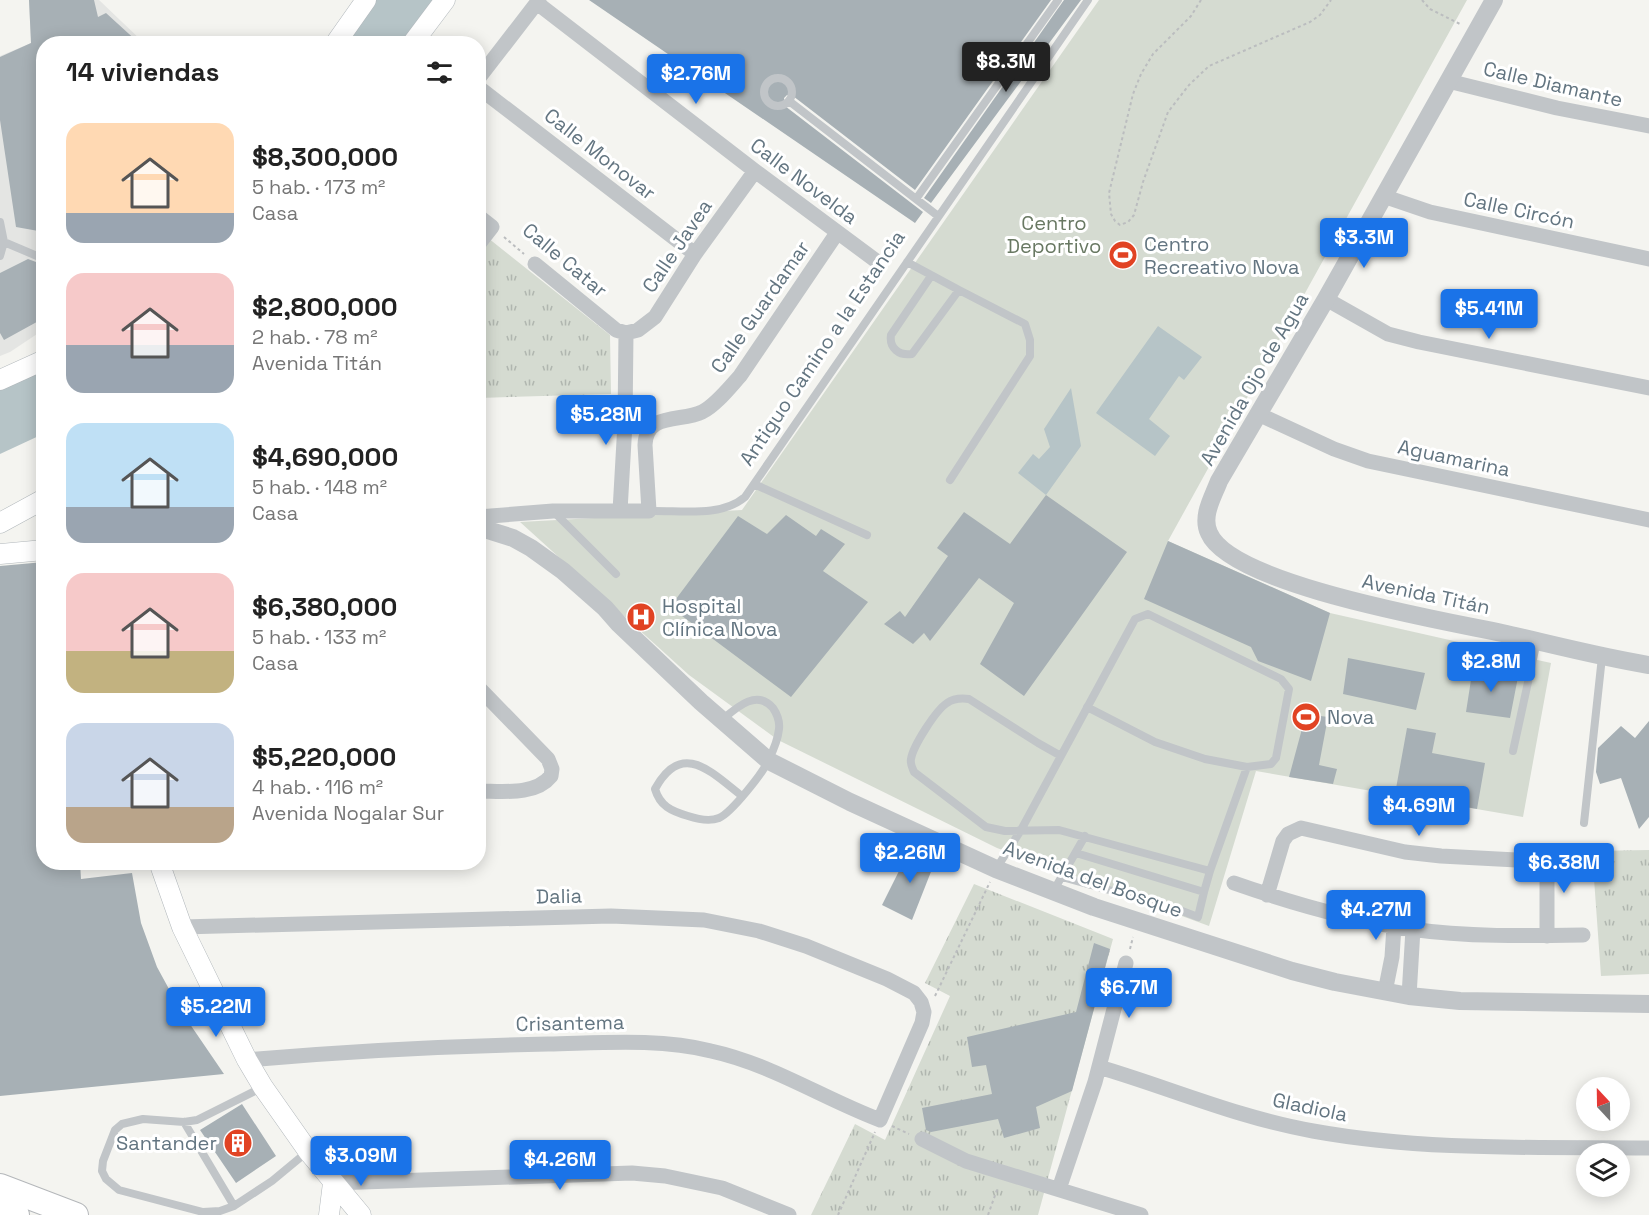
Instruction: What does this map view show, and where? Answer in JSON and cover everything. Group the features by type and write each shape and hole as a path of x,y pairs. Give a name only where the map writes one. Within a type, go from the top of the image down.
{"highway":[{"path":"0,1186 76,1215"},
{"path":"0,1210 17,1215"}],"main road":[{"path":"341,36 366,0"},
{"path":"418,36 445,0"},
{"path":"0,380 36,364"},
{"path":"0,523 36,503"},
{"path":"0,554 36,551"},
{"path":"162,870 182,927 247,1060 308,1151 361,1215"},
{"path":"329,1215 333,1183"}],"street":[{"name":"Avenida Ojo de Agua","path":"1208,532 1206,518 1209,504 1220,481 1326,299 1494,0"},
{"path":"486,69 538,1"},
{"name":"Calle Novelda","path":"538,1 755,171 875,260"},
{"name":"Calle Diamante","path":"1448,81 1557,108 1649,126"},
{"name":"Calle Monovar","path":"486,93 695,254"},
{"name":"Calle Javea","path":"626,333 638,330 655,317 695,254 755,171"},
{"name":"Calle Circón","path":"1383,196 1442,215 1649,259"},
{"name":"Calle Catar","path":"486,222 492,227"},
{"path":"486,235 492,227"},
{"name":"Calle Guardamar","path":"649,511 645,437 649,430 659,422 701,413 727,392 837,232"},
{"name":"Calle Catar","path":"535,264 608,324 626,333"},
{"path":"1326,299 1359,320 1388,334 1430,345 1649,388"},
{"path":"620,511 626,333"},
{"name":"Aguamarina","path":"1258,414 1334,449 1368,460 1649,520"},
{"name":"Antiguo Camino a la Estancia","path":"486,517 553,511 649,511"},
{"name":"Avenida del Bosque","path":"486,530 513,538 564,571 605,608 647,652 721,720 769,760 850,802 996,869 1058,884 1138,921 1292,971 1385,992 1460,1001 1649,1004"},
{"name":"Avenida Titán","path":"1208,532 1216,545 1232,557 1291,583 1342,599 1649,665"},
{"path":"486,695 548,759 552,769 551,776 538,787 525,790 486,791"},
{"path":"1267,895 1283,841 1294,830 1302,828 1405,852 1534,861 1540,865 1547,877 1547,936"},
{"path":"1234,883 1267,895 1351,918 1413,929 1457,933 1583,935"},
{"name":"Dalia","path":"182,927 611,916 704,920 759,931 806,946 886,979 914,993 921,1002 924,1012 922,1023"},
{"path":"1385,992 1392,957 1394,926"},
{"path":"1409,996 1413,929"},
{"path":"1059,1189 1099,1067 1126,963"},
{"path":"880,1120 922,1023"},
{"name":"Crisantema","path":"247,1060 326,1053 531,1044 636,1043 681,1046 711,1050 744,1061 880,1120"},
{"name":"Gladiola","path":"1099,1067 1244,1114 1311,1130 1369,1140 1427,1145 1649,1148"},
{"path":"922,1139 966,1161 1141,1215"},
{"path":"333,1183 632,1173 665,1176 722,1188 789,1215"}],"lane":[{"path":"916,199 1058,0"},
{"name":"Antiguo Camino a la Estancia","path":"649,511 717,510 736,504 745,497 1088,0"},
{"path":"789,101 938,216"},
{"path":"0,222 4,242 0,256"},
{"path":"4,242 36,256"},
{"path":"907,262 1025,324 1030,340 1030,356 950,480"},
{"path":"931,276 891,335 890,344 894,349 908,355 912,354 959,290"},
{"path":"754,484 867,536"},
{"path":"553,511 616,574"},
{"path":"996,869 1021,830 1135,619 1148,614 1281,679 1288,689 1276,758 1271,764 1247,767 1205,759 1155,742 1088,707"},
{"path":"1513,751 1537,641"},
{"path":"1584,823 1602,655"},
{"path":"1061,756 969,699 960,698 941,708 914,750 910,762 914,772 986,827 1005,831 1059,830 1210,871"},
{"path":"721,720 740,704 757,699 768,703 778,715 779,729 769,760 742,796 730,811 718,818 708,820 685,815 666,808 658,799 655,789 667,771 675,765 696,763 705,767 742,796"},
{"path":"1085,836 1058,884 1174,908 1198,917 1210,871 1247,767"},
{"path":"1076,853 1204,892"},
{"path":"263,1087 211,1114 184,1122 143,1119 122,1124 115,1130 103,1161 102,1171 106,1179 119,1190 203,1212 220,1211 234,1206 279,1176 308,1151"},
{"path":"184,1122 234,1206"}],"path":[{"path":"1201,0 1191,16 1153,54 1133,94 1119,144 1109,193 1111,214 1120,225 1128,222 1134,215 1168,112 1189,85 1209,66 1310,22 1320,15 1331,0"},
{"path":"1422,0 1430,9 1476,32"},
{"name":"Calle Catar","path":"492,227 535,264"},
{"path":"922,1023 996,869"},
{"path":"1126,963 1138,921"},
{"path":"838,1215 880,1120 922,1139"},
{"path":"988,1215 1004,1172"}],"shaded area":[{"path":"29,0 99,0 137,36 36,36 36,335 0,356 0,56 31,43"},
{"path":"366,0 445,0 417,36 341,36"},
{"path":"1158,326 1202,357 1184,380 1179,376 1149,419 1170,436 1155,456 1096,413"},
{"path":"36,372 36,437 0,454 0,386"},
{"path":"1071,388 1081,446 1046,495 1018,473 1033,454 1039,459 1050,447 1044,429"}],"green space":[{"name":"Centro Recreativo Nova","path":"1099,0 1467,0 1168,541 1330,613 1551,663 1523,817 1256,771 1209,926 997,848 778,740 689,675 520,522 742,510"},
{"path":"488,238 610,335 611,394 486,398 486,241"},
{"path":"1649,850 1649,974 1601,976 1592,851"},
{"path":"974,884 1113,939 1038,1215 811,1215 855,1124 885,1140 950,996 925,983"}],"building":[{"path":"29,0 94,0 98,17 106,13 131,36 36,36 36,231 16,227 0,120 0,57 31,43"},
{"path":"589,0 1051,0 915,190 793,96 787,95 784,98 785,106 923,212 915,223"},
{"path":"1064,0 1081,0 931,203 924,198"},
{"path":"28,259 36,262 36,322 4,340 0,333 0,273"},
{"path":"1046,495 1127,552 1024,696 980,664 1014,603 979,578 930,641 924,633 913,644 884,624 900,611 905,617 948,556 937,548 964,512 1010,544"},
{"path":"786,515 816,536 821,529 845,544 823,571 868,602 791,697 670,607 738,516 767,534"},
{"path":"1168,541 1330,613 1311,681 1258,661 1251,647 1144,599"},
{"path":"36,563 36,870 80,870 81,879 132,873 141,923 157,967 181,1011 224,1074 0,1096 0,566"},
{"path":"1348,658 1425,673 1416,710 1343,694"},
{"path":"1473,667 1518,677 1510,718 1466,712"},
{"path":"1306,714 1328,717 1319,765 1337,769 1333,784 1289,777"},
{"path":"1649,721 1649,817 1639,829 1621,778 1600,784 1596,772 1598,748 1621,726 1635,738"},
{"path":"1407,728 1436,733 1432,753 1485,763 1477,809 1395,794"},
{"path":"910,849 936,859 912,920 882,905"},
{"path":"1094,943 1110,949 1072,1091 1036,1107 1040,1128 1004,1138 998,1119 931,1132 926,1130 922,1108 992,1094 986,1065 972,1067 967,1037 1076,1012"},
{"name":"Santander","path":"242,1104 276,1156 236,1183 200,1130"}],"place":[{"name":"Centro Recreativo Nova","path":"1123,255"},
{"name":"Hospital Clínica Nova","path":"641,617"},
{"name":"Nova","path":"1306,717"},
{"name":"Santander","path":"238,1143"}],"park label":[{"name":"Centro Deportivo","path":"1054,234"}]}
